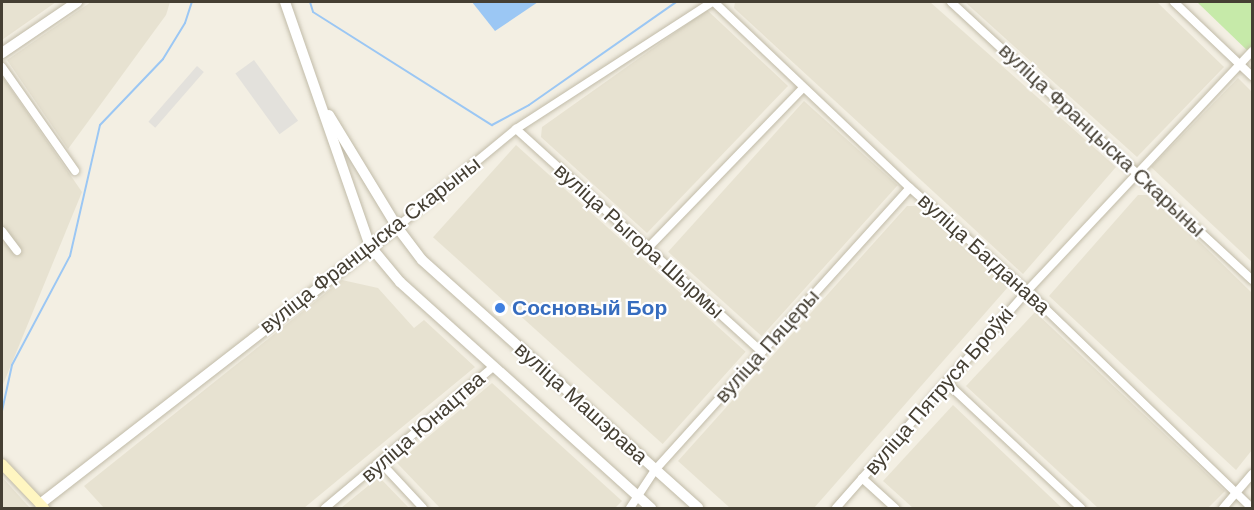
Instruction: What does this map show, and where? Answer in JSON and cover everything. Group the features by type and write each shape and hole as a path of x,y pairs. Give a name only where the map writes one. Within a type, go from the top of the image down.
{"main road":[{"path":"2,464 42,506"}],"street":[{"path":"2,53 77,2"},
{"name":"вуліца Машэрава","path":"285,2 370,246 400,282 651,508"},
{"name":"вуліца Багданава","path":"713,2 910,188 1027,291 1252,508"},
{"name":"вуліца Францыска Скарыны","path":"42,506 397,227 516,129 713,2"},
{"name":"вуліца Францыска Скарыны","path":"951,2 1252,280"},
{"path":"1174,2 1252,76"},
{"name":"вуліца Пятруся Броўкі","path":"836,508 948,384 1027,291 1252,51"},
{"path":"2,67 75,171"},
{"path":"647,249 803,88"},
{"name":"вуліца Машэрава","path":"317,94 397,227 422,260 698,508"},
{"name":"вуліца Рыгора Шырмы","path":"516,129 762,352"},
{"name":"вуліца Пяцеры","path":"630,508 639,498 655,470 910,188"},
{"path":"2,231 17,251"},
{"name":"вуліца Юнацтва","path":"325,508 382,464 493,367"},
{"path":"948,384 1081,508"},
{"path":"382,464 423,508"},
{"path":"1223,508 1252,474"},
{"path":"862,478 895,508"}],"shaded area":[{"path":"2,2 56,2 2,40"},
{"path":"91,2 170,2 166,15 68,149 7,60"},
{"path":"735,2 930,2 1116,167 1023,274 734,8"},
{"path":"965,2 1157,2 1224,67 1137,157"},
{"path":"707,10 788,86 647,233 541,137 542,127"},
{"path":"254,60 298,121 279,134 235,74"},
{"path":"197,66 204,72 155,128 148,122"},
{"path":"2,76 82,192 2,387"},
{"path":"1238,78 1252,92 1252,262 1151,167"},
{"path":"804,101 898,185 762,336 668,252"},
{"path":"516,145 746,352 663,444 433,237"},
{"path":"1138,195 1152,195 1252,293 1252,450 1236,470 1049,296"},
{"path":"907,206 917,206 1008,287 814,508 730,508 678,461"},
{"path":"342,280 378,288 414,328 424,320 475,367 304,508 104,508 84,486"},
{"path":"1035,312 1225,491 1208,508 1098,508 966,386"},
{"path":"492,383 622,501 615,508 440,508 397,463"},
{"path":"953,405 1062,508 913,508 883,481"},
{"path":"2,477 30,508 2,508"},
{"path":"379,477 409,508 341,508"}],"green space":[{"path":"1197,2 1252,2 1252,55"}],"water":[{"path":"472,2 538,2 495,31"}],"waterway":[{"path":"2,411 12,365 70,256 100,125 163,59 185,23 192,2"},
{"path":"310,2 313,12 492,125 529,105 676,2"}],"place":[{"name":"Сосновый Бор","path":"500,308"}]}
